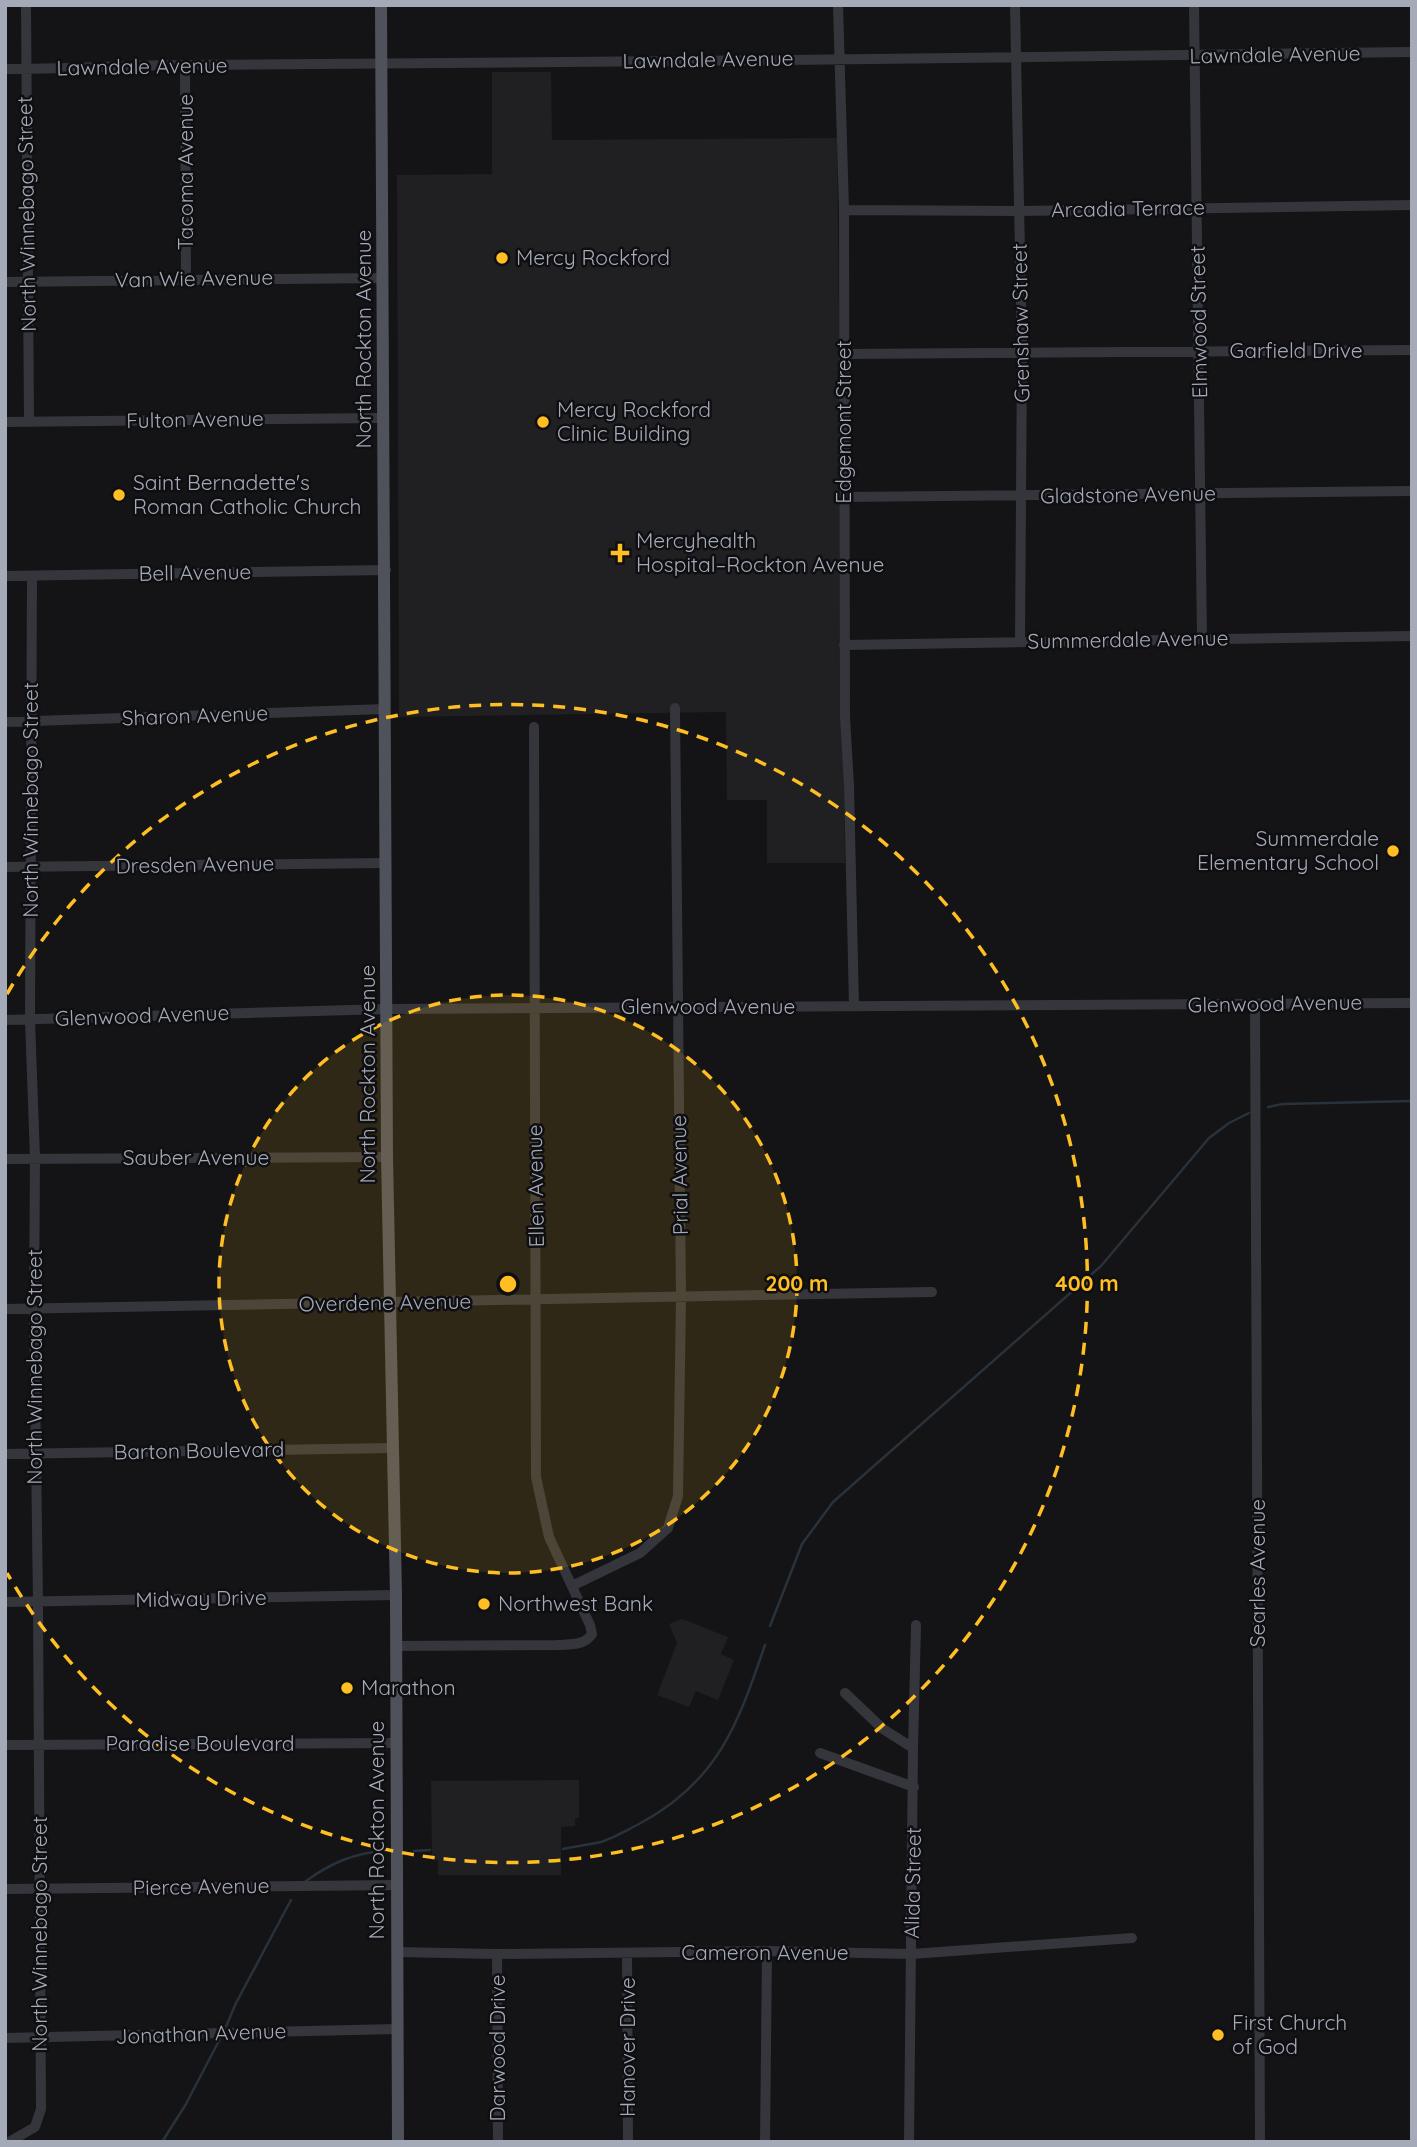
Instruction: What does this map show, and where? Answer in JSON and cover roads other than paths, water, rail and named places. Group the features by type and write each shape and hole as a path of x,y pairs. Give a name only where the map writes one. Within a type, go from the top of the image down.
{"main road":[{"name":"North Rockton Avenue","path":"381,5 387,1157 396,1595 398,2142"}],"street":[{"name":"North Winnebago Street","path":"26,5 29,422"},
{"name":"Edgemont Street","path":"838,5 844,210 844,645 854,1006"},
{"name":"Grenshaw Street","path":"1015,5 1022,352 1020,642"},
{"name":"Elmwood Street","path":"1194,5 1202,639"},
{"name":"Lawndale Avenue","path":"5,69 186,65 1016,59 1412,52"},
{"name":"Tacoma Avenue","path":"186,65 186,279"},
{"name":"Arcadia Terrace","path":"844,210 1019,211 1412,205"},
{"name":"Van Wie Avenue","path":"5,282 383,278"},
{"name":"Garfield Drive","path":"844,354 1412,350"},
{"name":"Fulton Avenue","path":"5,422 384,418"},
{"name":"Gladstone Avenue","path":"844,497 1412,492"},
{"name":"Bell Avenue","path":"5,576 386,570"},
{"name":"North Winnebago Street","path":"9,2142 35,2127 41,2109 35,1158 30,1020 32,576"},
{"name":"Summerdale Avenue","path":"844,645 1412,636"},
{"name":"Prial Avenue","path":"572,1586 639,1553 668,1528 678,1496 681,1297 675,708"},
{"name":"Sharon Avenue","path":"5,722 385,709"},
{"name":"Ellen Avenue","path":"396,1646 580,1644 588,1641 592,1634 549,1538 536,1477 534,727"},
{"name":"Dresden Avenue","path":"5,867 386,863"},
{"name":"Glenwood Avenue","path":"5,1020 387,1009 1412,1003"},
{"name":"Searles Avenue","path":"1255,1004 1260,2142"},
{"name":"Sauber Avenue","path":"5,1159 387,1157"},
{"name":"Overdene Avenue","path":"5,1309 932,1292"},
{"name":"Barton Boulevard","path":"5,1454 393,1448"},
{"name":"Midway Drive","path":"5,1602 396,1595"},
{"name":"Alida Street","path":"909,2142 916,1625"},
{"path":"845,1693 883,1730 913,1748"},
{"name":"Paradise Boulevard","path":"5,1745 396,1743"},
{"path":"820,1753 914,1787"},
{"name":"Pierce Avenue","path":"5,1889 397,1885"},
{"name":"Cameron Avenue","path":"397,1952 497,1954 766,1951 912,1954 1132,1937"},
{"path":"765,2142 766,1951"},
{"name":"Hanover Drive","path":"627,1953 628,2142"},
{"name":"Darwood Drive","path":"497,1954 498,2142"},
{"name":"Jonathan Avenue","path":"5,2038 397,2029"}],"waterway":[{"path":"1268,1107 1283,1104 1412,1101"},
{"path":"770,1626 802,1544 833,1502 1101,1266 1209,1138 1229,1123 1249,1113"},
{"path":"563,1849 601,1842 616,1836 666,1807 688,1789 722,1748 745,1700 765,1645"},
{"path":"414,1851 430,1850"},
{"path":"306,1881 343,1860 384,1851"},
{"path":"225,2029 291,1900"},
{"path":"162,2142 186,2104 222,2035"}],"place":[{"name":"Mercy Rockford","path":"502,258"},
{"name":"Mercy Rockford Clinic Building","path":"543,422"},
{"name":"Saint Bernadette's Roman Catholic Church","path":"119,495"},
{"name":"Mercyhealth Hospital–Rockton Avenue","path":"620,553"},
{"name":"Summerdale Elementary School","path":"1393,851"},
{"name":"Northwest Bank","path":"484,1604"},
{"name":"Marathon","path":"347,1688"},
{"name":"First Church of God","path":"1218,2035"}]}
